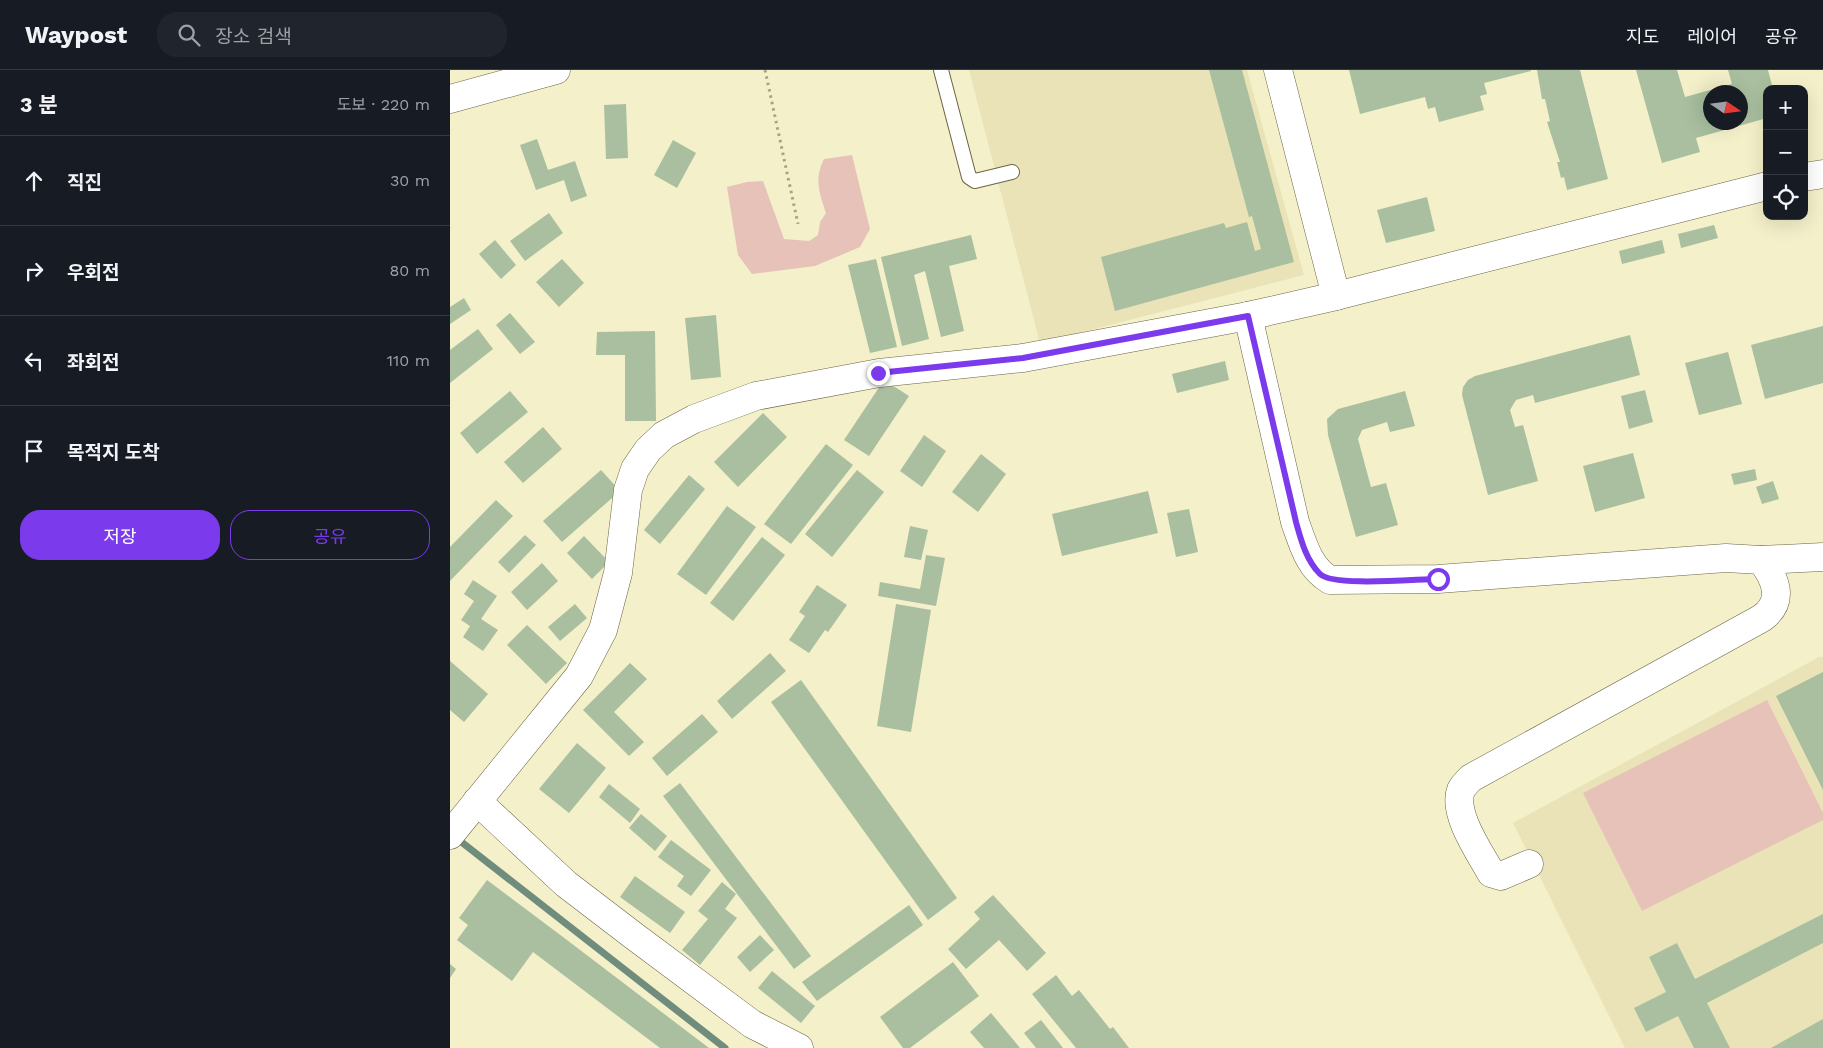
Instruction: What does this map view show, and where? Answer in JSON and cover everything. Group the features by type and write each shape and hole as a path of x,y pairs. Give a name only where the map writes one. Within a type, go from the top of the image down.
{"street":[{"path":"450,99 556,70"},
{"path":"1278,70 1336,296"},
{"path":"1808,176 1823,174"},
{"path":"455,828 579,676 603,630 618,573 628,490 635,469 648,450 664,435 694,419 756,396 878,373 1023,358 1248,316 1336,296 1763,187"},
{"path":"1248,316 1296,522 1306,554 1320,575 1330,580 1438,579 1726,558 1760,560 1823,557"},
{"path":"1529,864 1501,876 1491,873 1464,821 1459,803 1462,790 1471,778 1772,610 1777,598 1772,574 1760,560"},
{"path":"477,801 566,884 752,1024 799,1048"}],"lane":[{"path":"941,70 968,176 975,181 1012,172"}],"path":[{"path":"765,70 798,224"}],"shaded area":[{"path":"969,70 1247,70 1304,275 1040,343"},
{"path":"852,155 870,229 860,247 815,266 752,274 738,255 727,187 747,182 763,181 784,239 809,241 818,235 820,222 826,213 821,199 818,179 824,159"},
{"path":"1819,657 1823,657 1823,1048 1625,1048 1513,823"},
{"path":"1767,700 1823,813 1823,820 1642,911 1583,793"}],"building":[{"path":"1209,70 1242,70 1294,262 1115,311 1101,257 1224,223 1226,228 1247,222 1255,251 1261,249 1252,216 1249,217"},
{"path":"1349,70 1531,71 1484,83 1487,94 1480,96 1484,110 1439,122 1435,107 1428,109 1425,97 1360,114"},
{"path":"1537,70 1580,70 1608,179 1567,190 1564,177 1561,178 1557,162 1560,162 1547,122 1550,121 1545,99 1542,99"},
{"path":"1636,70 1677,70 1685,97 1703,92 1703,130 1724,130 1696,138 1700,152 1662,163"},
{"path":"1728,70 1768,70 1772,85 1763,85 1763,119 1748,123 1748,85 1728,85 1732,84"},
{"path":"626,104 628,158 606,159 604,105"},
{"path":"537,139 548,170 575,161 587,196 571,202 564,180 536,190 520,145"},
{"path":"673,140 696,153 677,188 654,175"},
{"path":"1427,197 1435,231 1386,243 1377,210"},
{"path":"549,213 563,233 525,261 510,241"},
{"path":"1714,225 1718,238 1681,248 1678,234"},
{"path":"971,235 977,259 949,266 964,331 941,337 925,271 914,275 929,339 902,346 881,257"},
{"path":"495,240 516,265 501,279 479,254"},
{"path":"1662,240 1665,253 1622,264 1619,251"},
{"path":"562,259 584,283 559,307 536,282"},
{"path":"876,259 897,347 870,353 848,265"},
{"path":"464,298 471,310 450,324 450,307"},
{"path":"510,313 535,342 520,354 496,325"},
{"path":"716,315 721,377 691,380 685,318"},
{"path":"1823,326 1823,383 1765,399 1751,345"},
{"path":"478,329 493,349 450,383 450,350"},
{"path":"655,331 656,421 625,421 625,355 596,355 597,332"},
{"path":"1630,335 1640,375 1535,403 1533,395 1516,400 1510,410 1515,427 1523,425 1538,481 1488,495 1462,395 1463,387 1468,380 1475,376"},
{"path":"1728,352 1742,404 1699,415 1685,363"},
{"path":"1225,361 1229,380 1177,393 1172,374"},
{"path":"884,380 909,396 869,456 844,440"},
{"path":"1645,390 1653,422 1629,429 1621,396"},
{"path":"510,391 528,412 477,454 460,433"},
{"path":"1405,391 1415,426 1390,432 1387,422 1362,430 1358,439 1371,487 1386,483 1398,525 1356,537 1328,435 1327,419 1338,409"},
{"path":"763,413 787,437 738,487 714,462"},
{"path":"543,427 562,449 523,483 504,462"},
{"path":"924,435 946,451 922,487 900,471"},
{"path":"826,444 853,465 791,544 764,524"},
{"path":"1633,453 1645,498 1595,512 1583,466"},
{"path":"981,454 1006,474 978,512 952,492"},
{"path":"1755,469 1757,480 1734,485 1731,474"},
{"path":"601,470 620,491 562,542 543,521"},
{"path":"857,470 884,492 832,557 805,534"},
{"path":"689,475 705,489 660,544 644,530"},
{"path":"1773,481 1779,499 1762,504 1756,487"},
{"path":"1148,491 1158,533 1062,556 1052,514"},
{"path":"496,500 513,516 450,581 450,547"},
{"path":"727,506 756,527 706,595 677,574"},
{"path":"1189,509 1198,552 1176,557 1167,513"},
{"path":"910,526 928,530 921,560 904,557"},
{"path":"525,535 536,545 509,573 498,562"},
{"path":"584,536 609,562 592,579 567,553"},
{"path":"762,537 785,555 733,621 710,603"},
{"path":"926,555 945,558 936,606 878,596 880,582 920,589"},
{"path":"542,563 558,581 527,610 511,592"},
{"path":"473,580 497,596 481,619 498,630 483,651 463,637 470,626 461,620 474,601 464,594"},
{"path":"817,585 847,605 828,632 825,630 809,653 789,640 805,616 799,612"},
{"path":"575,604 587,618 560,641 548,627"},
{"path":"896,604 931,610 911,732 877,726"},
{"path":"527,625 567,663 546,684 507,645"},
{"path":"770,653 786,671 732,719 717,701"},
{"path":"450,661 488,694 464,722 450,710"},
{"path":"630,663 647,679 614,712 644,742 629,756 583,710"},
{"path":"1823,672 1823,790 1776,696"},
{"path":"801,680 957,898 928,920 771,702"},
{"path":"702,714 718,732 667,776 652,758"},
{"path":"577,743 606,768 569,813 539,789"},
{"path":"680,783 811,956 794,969 663,796"},
{"path":"609,784 640,809 630,823 599,797"},
{"path":"641,814 667,836 655,851 629,828"},
{"path":"671,840 711,870 691,896 677,886 684,876 658,857"},
{"path":"635,876 685,912 670,933 620,897"},
{"path":"487,880 709,1048 660,1048 533,952 512,981 457,940 468,925 459,918"},
{"path":"722,882 736,894 725,909 737,918 700,965 682,950 708,919 698,911"},
{"path":"993,895 1046,953 1027,971 999,940 966,969 948,949 980,919 974,912"},
{"path":"909,905 923,925 817,1001 802,982"},
{"path":"1823,914 1823,943 1707,1003 1730,1048 1694,1048 1678,1016 1646,1032 1634,1008 1666,992 1649,957 1677,943 1695,979"},
{"path":"760,935 774,950 750,972 737,957"},
{"path":"953,962 979,996 910,1048 903,1048 880,1017"},
{"path":"450,964 456,969 450,978"},
{"path":"772,971 815,1006 801,1023 758,988"},
{"path":"1056,975 1072,996 1079,990 1110,1029 1113,1027 1129,1048 1076,1048 1032,994"},
{"path":"991,1013 1020,1048 984,1048 970,1032"},
{"path":"1823,1019 1823,1048 1771,1048"},
{"path":"1041,1020 1063,1048 1036,1048 1024,1033"}],"waterway":[{"path":"455,837 725,1048"}],"route":[{"path":"878,373 1023,358 1248,316 1296,522 1306,554 1320,575 1337,582 1438,579"}]}
